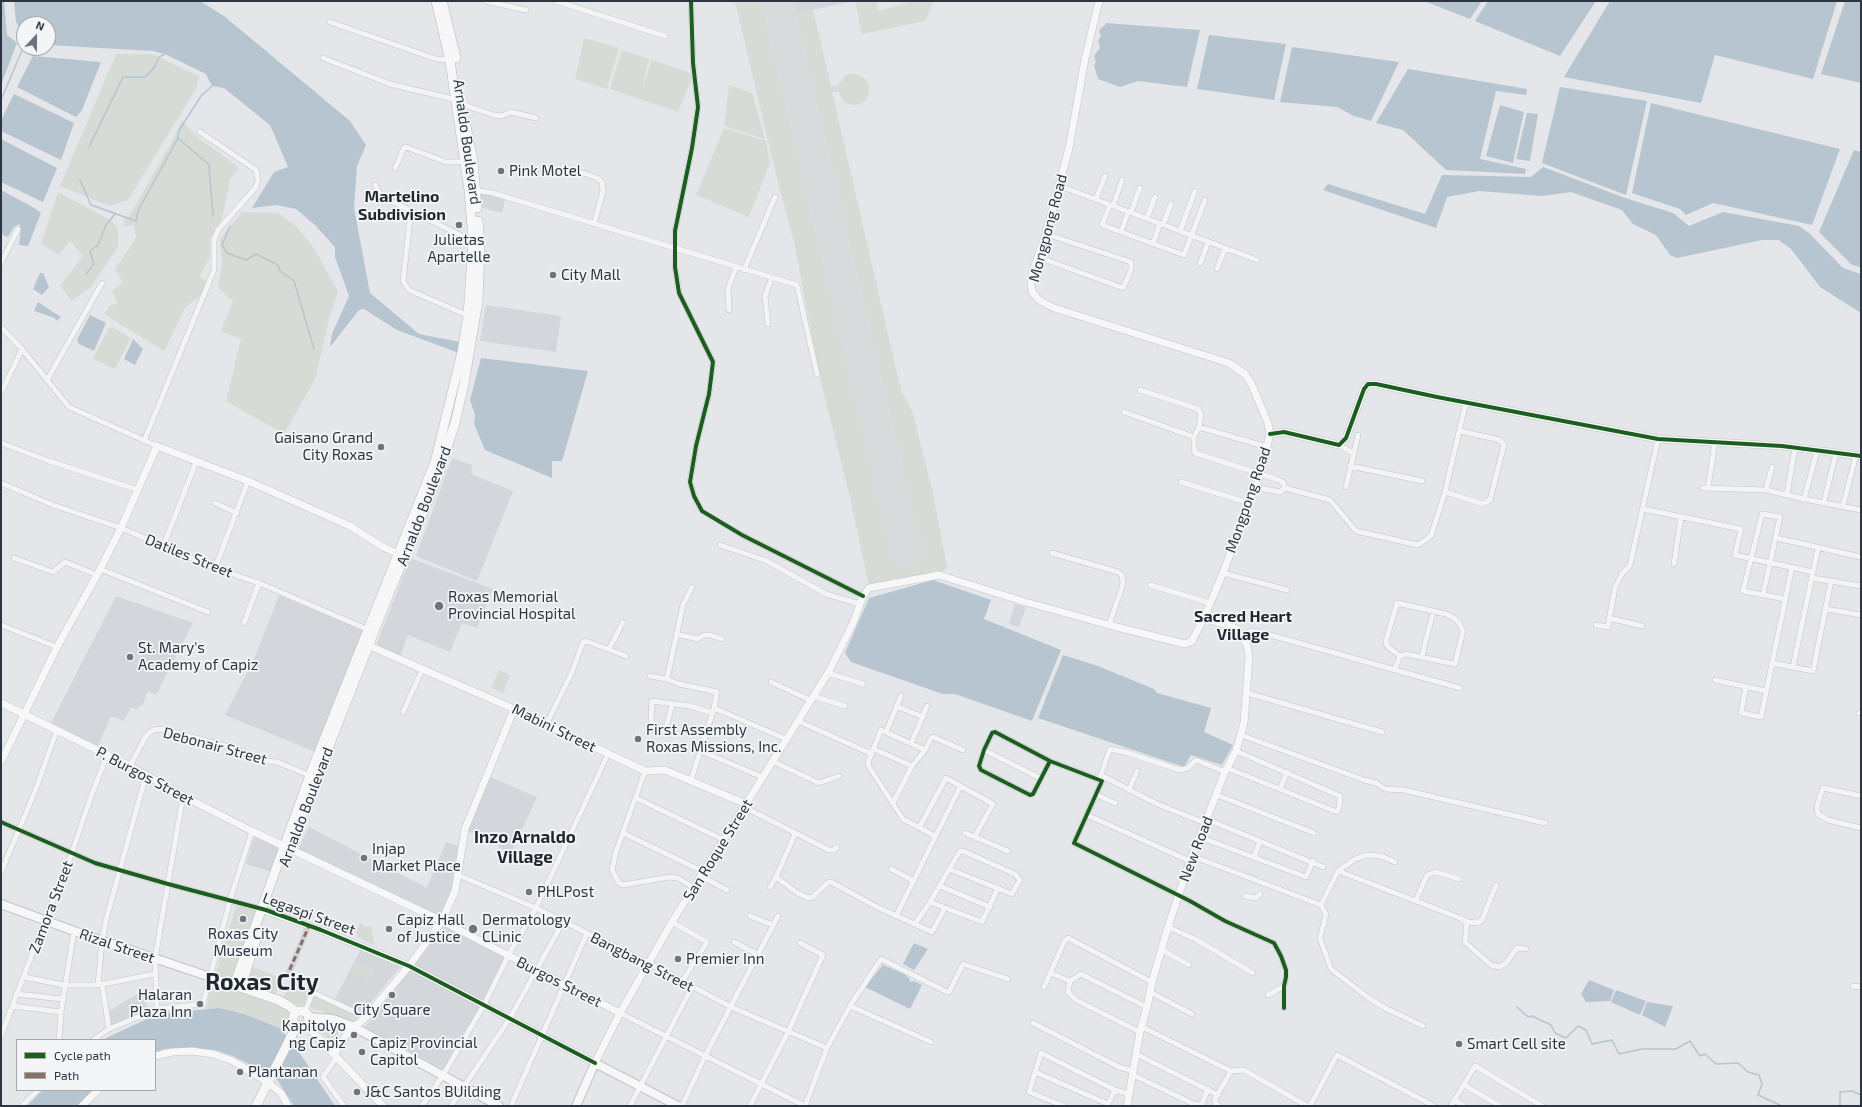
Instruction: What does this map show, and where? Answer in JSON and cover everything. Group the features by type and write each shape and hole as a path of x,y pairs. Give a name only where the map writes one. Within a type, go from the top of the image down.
{"highway":[{"name":"Arnaldo Boulevard","path":"436,1 453,60"},
{"name":"Arnaldo Boulevard","path":"237,986 263,910 313,777 402,556 436,462 460,360 472,317 477,243 470,161 458,101 453,60 442,1"},
{"path":"237,986 278,1000 289,1006 303,1018 291,1037 256,1106"}],"main road":[{"name":"Rizal Street","path":"1,904 74,931 237,986"},
{"path":"303,1018 333,1020 352,1026 499,1106"},
{"name":"Legaspi Street","path":"595,1062 678,1106"},
{"name":"San Roque Street","path":"576,1106 595,1062"}],"street":[{"path":"485,1 526,10"},
{"path":"556,1 665,36"},
{"path":"691,1 693,63 698,108 692,148 675,230 674,267 679,293 713,362 709,394 696,446 690,482 694,496 702,511 742,535 863,596"},
{"name":"Mongpong Road","path":"863,596 869,588 875,586 938,574 1022,602 1109,625 1189,643 1194,638 1204,618 1223,573 1260,474 1270,434 1268,423 1251,383 1239,368 1229,363 1054,308 1039,300 1033,293 1031,286 1038,257 1060,186 1069,148 1085,59 1099,1"},
{"path":"330,22 436,59 453,60"},
{"path":"323,58 390,84 458,101 472,108 494,115 501,116 511,112 536,118"},
{"path":"144,441 214,270 214,240 218,230 256,187 258,179 256,170 200,132"},
{"path":"395,168 404,148 406,147 446,162 470,161"},
{"path":"563,166 590,175 602,182 603,191 594,224"},
{"path":"1096,200 1105,176"},
{"path":"1122,180 1102,225 1184,255 1205,200"},
{"path":"375,185 381,196 477,243"},
{"path":"1060,186 1257,260"},
{"path":"1121,232 1140,188"},
{"path":"472,190 493,193 736,268 797,285 817,374"},
{"path":"1180,231 1195,190"},
{"path":"744,270 775,197"},
{"path":"1147,218 1155,197"},
{"path":"1153,244 1171,204"},
{"path":"410,211 403,281 409,290 472,317"},
{"path":"1,263 18,229"},
{"path":"1038,257 1123,288 1131,270 1131,262 1046,234"},
{"path":"1200,264 1208,242"},
{"path":"1216,269 1225,248"},
{"path":"729,310 728,289 736,268"},
{"path":"768,324 764,296 772,277"},
{"path":"47,380 102,283"},
{"path":"1,327 69,407 144,441 248,481 350,526 382,547 402,556"},
{"path":"1,393 22,350"},
{"path":"1338,446 1346,438 1359,398 1368,384 1376,384 1658,438 1795,448 1859,455 1843,506"},
{"path":"1140,390 1198,409 1201,414 1199,427 1194,437 1195,453 1283,482 1286,488 1330,500 1356,531 1418,545 1431,536 1445,492 1466,402"},
{"path":"1124,412 1194,437"},
{"path":"1199,427 1267,447"},
{"path":"1445,492 1483,504 1490,500 1504,445 1500,440 1460,430"},
{"path":"1270,434 1284,432 1338,446 1353,453"},
{"path":"1346,487 1358,435"},
{"path":"1596,625 1608,627 1615,587 1622,574 1630,565 1658,438"},
{"path":"1715,442 1705,488 1766,490 1861,510"},
{"path":"1,443 49,461 138,490"},
{"path":"1,762 57,647 99,572 121,528 157,446"},
{"path":"1786,494 1795,448"},
{"path":"1804,499 1817,450"},
{"path":"1824,502 1836,453"},
{"path":"163,547 196,462"},
{"path":"1350,466 1422,481"},
{"path":"1766,490 1772,467"},
{"path":"215,568 248,481"},
{"name":"Datiles Street","path":"1,482 53,505 121,528 215,568 259,583 371,631"},
{"path":"1181,482 1249,503"},
{"path":"1255,487 1280,492 1286,488"},
{"path":"215,503 237,513"},
{"path":"1643,509 1741,529 1735,555 1813,572"},
{"path":"1763,595 1780,517 1762,514 1743,590 1763,595 1785,600"},
{"path":"1674,564 1681,517"},
{"path":"1776,538 1861,557"},
{"path":"720,545 767,560 826,594 860,604"},
{"path":"1793,667 1818,548"},
{"path":"1052,553 1118,572 1122,575 1123,584 1109,625"},
{"path":"14,558 53,572 65,562 99,572 208,612"},
{"path":"1746,687 1741,712 1761,717 1792,567"},
{"path":"1223,573 1287,590"},
{"path":"1812,578 1861,586"},
{"path":"1772,662 1813,671 1831,581"},
{"path":"244,623 259,583"},
{"path":"1150,585 1210,602"},
{"path":"667,679 683,606 692,587"},
{"name":"San Roque Street","path":"595,1062 620,1013 672,922 828,673 863,596"},
{"path":"1397,603 1433,612 1454,618 1459,623 1462,631 1455,664 1413,654 1400,656 1387,646 1386,641 1397,603"},
{"path":"1826,609 1861,615"},
{"path":"1422,656 1433,612"},
{"path":"1204,618 1235,628 1242,634 1253,631 1263,633 1460,688"},
{"path":"1609,618 1642,626"},
{"path":"610,649 623,622"},
{"path":"1,625 57,647"},
{"path":"676,634 698,639 704,635 710,634 722,639"},
{"name":"New Road","path":"1127,1106 1141,1029 1152,982 1168,927 1191,858 1226,770 1236,751 1241,735 1248,693 1249,657 1242,634"},
{"path":"546,725 572,672 583,642 586,641 626,656"},
{"name":"Mabini Street","path":"366,645 423,668 514,709 645,771 665,770 691,780 745,806"},
{"path":"1395,669 1400,656"},
{"path":"403,712 423,668"},
{"path":"828,673 863,684"},
{"path":"650,676 717,692 713,711 691,780"},
{"path":"1715,680 1766,691"},
{"path":"771,682 812,698 845,706"},
{"path":"1248,693 1382,732"},
{"path":"886,732 901,696"},
{"path":"672,705 665,731 654,730 651,719 652,701 672,705 690,706 713,711 786,739"},
{"name":"P. Burgos Street","path":"1,703 130,766 183,796 287,848"},
{"path":"896,706 923,717"},
{"path":"911,744 927,706"},
{"path":"344,1106 323,1077 352,1026 366,1017 409,966 442,922 455,891 465,829 514,709"},
{"path":"798,721 912,766"},
{"name":"Debonair Street","path":"130,766 146,736 153,730 162,729 229,747 266,761 278,762 313,777"},
{"path":"1,872 19,830 57,730"},
{"path":"925,750 881,730 868,762 869,767 903,819 935,836"},
{"path":"1050,761 1033,794 1030,795 981,770 979,766 984,750 992,733 995,732 1050,761 1100,777 1157,804 1313,861 1323,867"},
{"path":"1241,735 1376,783 1386,789 1404,790 1545,824"},
{"path":"893,803 912,766 925,750 930,738 963,750"},
{"path":"1236,751 1340,796 1340,808 1337,812 1280,789 1196,760 1188,768 1180,770 1128,752 1110,749 1100,777 1102,781 1097,795 1074,844 1274,944 1281,956 1286,970 1284,1008"},
{"path":"984,750 1040,778"},
{"path":"701,751 762,777"},
{"path":"422,1106 443,1075 484,1004 508,956 536,908 608,754"},
{"name":"Zamora Street","path":"1,1036 16,994 72,853 107,755"},
{"path":"772,761 820,783 839,776"},
{"path":"1129,790 1137,770"},
{"path":"645,771 616,852 612,870 619,884 622,885 669,877 678,878 694,888"},
{"path":"1280,789 1287,772"},
{"path":"109,1029 100,984 102,940 146,775"},
{"path":"919,828 946,778 993,804 975,836"},
{"path":"896,916 960,787"},
{"path":"1861,796 1823,788 1817,806 1818,814 1828,820 1861,828"},
{"path":"1097,795 1116,803"},
{"path":"1217,795 1314,833"},
{"path":"157,1009 155,959 183,796"},
{"path":"636,798 724,840"},
{"path":"745,806 795,834 829,850 834,850 837,847"},
{"path":"1087,815 1191,858 1321,905 1326,914 1320,938 1331,969 1370,999 1385,1008 1423,1026"},
{"name":"Legaspi Street","path":"1,822 72,853 120,871 230,900 321,930 409,966 484,1004 542,1036 595,1062"},
{"path":"94,1039 109,1029 157,1009 203,1004 208,977 252,831"},
{"path":"623,833 702,874 727,890"},
{"path":"965,833 1008,851"},
{"path":"770,887 795,834"},
{"path":"1200,837 1306,877 1313,861"},
{"path":"1254,857 1260,841"},
{"name":"Burgos Street","path":"287,848 442,922 665,1037 805,1106"},
{"path":"916,924 940,886 949,869 960,851 964,851 1021,878 1012,894 949,869"},
{"path":"1321,905 1338,871 1355,859 1367,855 1381,856 1395,862"},
{"path":"891,869 914,881"},
{"path":"1338,871 1416,900 1472,924 1482,920 1496,885"},
{"path":"1416,900 1427,875 1436,872 1459,879"},
{"name":"Bangbang Street","path":"458,875 536,908 648,963 731,1007 827,1048"},
{"path":"776,877 799,894 809,898 813,897 826,884 831,882 896,916 932,932 945,908"},
{"path":"1246,896 1256,898 1260,896 1261,884"},
{"path":"940,886 990,907"},
{"path":"930,902 982,922 998,888"},
{"path":"750,916 773,925"},
{"path":"682,1106 705,1056 778,916"},
{"path":"451,1106 484,1059 510,1018 563,922"},
{"path":"672,922 707,942 682,982"},
{"path":"1467,922 1465,942 1491,965 1499,967 1506,962 1517,948 1526,948"},
{"path":"1168,927 1195,939 1253,973"},
{"path":"60,1039 64,985 74,931"},
{"path":"511,1106 587,933"},
{"path":"1044,987 1065,940 1068,938 1152,982"},
{"path":"734,942 757,954"},
{"path":"750,1106 788,1032 823,955 800,943"},
{"path":"1162,950 1189,965"},
{"path":"805,1106 827,1048 850,1006 881,959 947,992 949,992 963,964 1008,979"},
{"path":"1050,973 1070,981"},
{"path":"24,977 64,985 100,984 156,974"},
{"path":"1147,1007 1081,974 1070,981 1068,992 1076,1000 1231,1071 1244,1070 1309,1106 1337,1055 1434,1106"},
{"path":"1268,995 1284,986"},
{"path":"1853,986 1861,988"},
{"path":"630,1106 692,987"},
{"path":"1150,992 1192,1014"},
{"path":"366,1017 314,993 311,996 303,1018 383,1106"},
{"path":"16,994 63,999"},
{"path":"12,1006 61,1012"},
{"path":"850,1006 931,1042"},
{"path":"1033,1023 1196,1105 1202,1104 1208,1089"},
{"path":"156,1056 172,1052 192,1051 213,1054 233,1061 269,1079 281,1093 288,1106"},
{"path":"1064,1106 1030,1092 1041,1053 1115,1090 1129,1094"},
{"path":"1136,1054 1218,1095"},
{"path":"1450,1106 1475,1066 1542,1106"},
{"path":"1219,1106 1215,1103 1215,1099 1231,1071"},
{"path":"1035,1072 1107,1105 1115,1090"},
{"path":"1464,1085 1500,1106"},
{"path":"22,1106 37,1091"},
{"path":"82,1106 97,1091"},
{"path":"1454,1100 1464,1106"}],"shaded area":[{"path":"1,1 4,1 7,35 16,42 16,46 1,85"},
{"path":"14,1 200,1 224,16 350,121 366,145 357,166 354,208 370,293 419,334 460,342 459,353 397,330 364,309 359,310 330,347 332,334 349,296 335,257 335,247 315,225 296,209 277,205 252,208 274,172 288,167 270,125 224,88 212,86 206,74 165,54 153,51 56,45 56,16 16,16 16,22"},
{"path":"735,1 853,1 813,10 831,87 838,86 845,76 855,74 867,81 869,88 866,100 857,105 848,104 843,101 839,91 832,92 901,391 912,411 932,490 947,567 944,571 936,571 869,585 851,501 819,374 795,245 778,182"},
{"path":"735,1 759,1 891,558 924,550 798,15 813,10 831,87 838,86 845,76 850,74 860,75 867,81 869,88 868,94 866,100 862,103 848,104 843,101 839,91 832,92 901,391 912,411 932,490 947,567 944,571 936,571 869,585 851,501 819,374 795,245 778,182"},
{"path":"855,1 876,1 879,11 914,1 934,1 925,21 862,34"},
{"path":"1424,1 1482,1 1470,19"},
{"path":"1488,1 1596,1 1560,56 1475,21"},
{"path":"1610,1 1837,1 1813,79 1715,55 1701,103 1564,77"},
{"path":"1845,1 1861,1 1861,83 1821,74"},
{"path":"1105,23 1200,30 1187,87 1138,81 1120,87 1098,79 1094,65 1096,62 1094,56 1100,48 1098,40 1101,36 1099,30 1106,24"},
{"path":"1209,35 1286,44 1274,100 1197,89"},
{"path":"584,38 619,48 607,89 575,79"},
{"path":"1292,47 1399,62 1371,121 1354,116 1337,107 1280,102"},
{"path":"622,50 649,59 642,90 652,60 694,74 678,112 610,89"},
{"path":"116,54 152,54 199,76 197,87 128,200 109,206 60,186"},
{"path":"33,56 101,62 82,110 76,117 17,87"},
{"path":"1408,69 1527,89 1526,95 1496,91 1480,159 1526,169 1525,174 1446,170 1403,130 1376,123"},
{"path":"729,85 752,93 765,139 724,126"},
{"path":"1560,87 1647,101 1626,195 1542,163"},
{"path":"14,94 74,123 61,160 1,131 1,120"},
{"path":"1651,103 1840,149 1812,225 1713,203 1686,215 1680,209 1632,193"},
{"path":"1500,105 1524,112 1513,163 1486,156"},
{"path":"1527,113 1538,114 1530,161 1516,159"},
{"path":"182,121 199,138 239,168 230,180 222,219 210,239 210,256 200,277 207,282 201,295 185,308 164,351 104,314 111,305 118,304 112,291 123,282 115,269 136,238 134,225 123,227 125,218 130,215 173,140"},
{"path":"724,128 766,141 770,163 749,217 696,195"},
{"path":"1,139 57,168 43,202 1,182"},
{"path":"1854,150 1861,152 1861,268 1851,264 1819,232"},
{"path":"1543,167 1625,198 1673,213 1689,226 1723,212 1799,226 1809,233 1843,268 1861,274 1861,313 1820,287 1791,249 1779,240 1762,240 1677,258 1670,255 1656,235 1633,224 1622,210 1571,192 1542,196 1479,191 1447,197 1436,228 1323,190 1328,184 1425,214 1442,175 1531,177"},
{"path":"1,190 41,213 28,246 19,245 21,228 19,224 14,227 8,237 1,234"},
{"path":"58,192 110,220 118,228 118,247 91,287 72,301 60,286 83,256 70,241 59,255 41,244"},
{"path":"483,192 505,199 502,213 479,207 478,193"},
{"path":"242,212 278,213 296,226 314,248 338,292 330,315 315,379 284,434 226,401 241,339 221,331 233,301 218,288 222,263 220,239"},
{"path":"40,273 43,273 49,287 42,295 33,289"},
{"path":"38,302 61,317 56,321 55,318 34,311"},
{"path":"486,305 561,316 556,352 480,341"},
{"path":"90,315 106,323 94,351 79,344 77,340"},
{"path":"112,327 131,338 115,369 93,359 108,329"},
{"path":"133,339 143,349 135,365 124,359"},
{"path":"481,358 588,371 562,461 552,461 552,478 485,450 474,424 475,415 470,400"},
{"path":"452,458 472,465 471,474 513,491 477,581 416,556"},
{"name":"Roxas Memorial Provincial Hospital","path":"410,558 493,589 477,628 462,623 450,652 408,635 400,656 376,646"},
{"path":"933,580 991,600 984,619 1061,650 1032,721 955,694 943,694 851,662 845,653 869,598"},
{"path":"279,595 364,631 318,753 225,715 255,657"},
{"name":"St. Mary's Academy of Capiz","path":"116,596 193,623 156,695 148,691 142,706 139,706 137,710 131,707 124,721 111,716 97,748 51,723"},
{"path":"1015,604 1026,607 1019,627 1009,624"},
{"path":"1063,655 1098,666 1154,689 1157,693 1211,708 1204,732 1233,745 1222,765 1191,755 1184,767 1038,718"},
{"path":"499,670 510,675 503,693 491,688"},
{"path":"490,777 537,797 512,851 499,848 497,844 467,831"},
{"path":"309,827 427,888 446,842 459,846 452,890 445,904 446,905 438,918 298,849"},
{"path":"254,837 281,848 271,872 246,864"},
{"path":"237,904 258,911 233,979 215,974"},
{"path":"360,923 365,927 371,926 375,945 357,937 358,934 356,933"},
{"path":"445,925 509,958 445,1070 365,1027"},
{"path":"305,926 311,928 290,979 284,976"},
{"path":"914,943 928,949 914,970 903,964"},
{"path":"361,949 400,967 363,1012 335,999"},
{"path":"355,962 375,970 371,980 351,972"},
{"path":"883,965 904,974 910,979 910,982 914,981 922,985 910,1009 865,987"},
{"path":"251,966 281,978 275,996 244,984"},
{"path":"290,980 311,989 304,1007 283,999"},
{"path":"1589,980 1614,990 1610,1001 1586,1002 1581,994"},
{"path":"212,982 228,985 280,1002 292,1013 291,1025 285,1034 279,1028 219,1008 206,1009"},
{"path":"1616,990 1646,1001 1640,1015 1611,1002"},
{"path":"142,991 148,1010 111,1026 109,1011"},
{"path":"314,995 359,1016 354,1023 309,1007"},
{"path":"1647,1002 1673,1006 1665,1027 1642,1015"},
{"path":"219,1008 244,1014 279,1028 293,1043 335,1106 294,1106 276,1078 233,1056 215,1050 189,1048 163,1049 156,1052 156,1039 104,1039 151,1017 167,1013"},
{"path":"320,1024 338,1026 339,1031 337,1036 333,1040 328,1039 319,1029"},
{"path":"42,1091 94,1091 80,1106 27,1106"}],"waterway":[{"path":"89,147 123,77 145,77 154,68 159,57 165,54"},
{"path":"1,100 20,56"},
{"path":"212,86 201,96 178,132 178,138 209,165 213,216"},
{"path":"80,180 91,205 136,221 138,211 178,138"},
{"path":"86,274 94,264 90,251 98,245 106,225 115,214"},
{"path":"230,226 222,245 227,253 246,260 256,254 278,265 280,271 294,281 314,349"},
{"path":"1517,1007 1528,1017 1532,1016 1551,1025 1555,1033 1566,1038 1578,1026 1586,1030 1592,1044 1612,1040 1619,1054 1642,1049 1676,1049 1690,1041 1700,1056 1705,1054 1716,1064 1738,1063 1748,1072 1759,1075 1762,1084 1758,1095 1782,1106"},
{"path":"1840,1106 1840,1092 1852,1091 1861,1095"}],"taxiway":[{"path":"895,536 900,543 908,546 913,545 918,541 897,514"}],"runway":[{"path":"777,1 907,553"}],"marked path":[{"path":"286,978 309,926"}],"cycle path":[{"path":"691,1 693,63 698,107 692,148 675,231 675,267 679,293 713,362 709,394 696,446 690,482 694,496 702,511 742,535 863,596"},
{"path":"1270,434 1284,432 1339,445 1346,438 1364,389 1368,384 1376,384 1658,439 1782,446 1861,456"},
{"path":"1050,761 1033,794 1030,795 981,770 979,766 984,750 992,733 995,732 1050,761 1102,781 1074,843 1190,901 1225,921 1274,943 1286,970 1284,1008"},
{"path":"1,822 95,863 266,910 321,930 409,966 595,1063"}],"place":[{"name":"Pink Motel","path":"501,171"},
{"name":"Julietas Apartelle","path":"459,225"},
{"name":"City Mall","path":"553,275"},
{"name":"Gaisano Grand City Roxas","path":"381,447"},
{"name":"Roxas Memorial Provincial Hospital","path":"439,606"},
{"name":"St. Mary's Academy of Capiz","path":"130,657"},
{"name":"First Assembly Roxas Missions, Inc.","path":"638,739"},
{"name":"Injap Market Place","path":"364,858"},
{"name":"PHLPost","path":"529,892"},
{"name":"Roxas City Museum","path":"243,919"},
{"name":"Capiz Hall of Justice","path":"389,929"},
{"name":"Dermatology CLinic","path":"473,929"},
{"name":"Premier Inn","path":"678,959"},
{"name":"City Square","path":"392,995"},
{"name":"Halaran Plaza Inn","path":"200,1004"},
{"name":"Kapitolyo ng Capiz","path":"354,1035"},
{"name":"Smart Cell site","path":"1459,1044"},
{"name":"Capiz Provincial Capitol","path":"362,1052"},
{"name":"Plantanan","path":"240,1072"},
{"name":"J&C Santos BUilding","path":"357,1092"}],"district":[{"name":"Martelino Subdivision","path":"402,206"},
{"name":"Sacred Heart Village","path":"1243,626"},
{"name":"Inzo Arnaldo Village","path":"525,847"},
{"name":"Roxas City","path":"262,982"}]}
